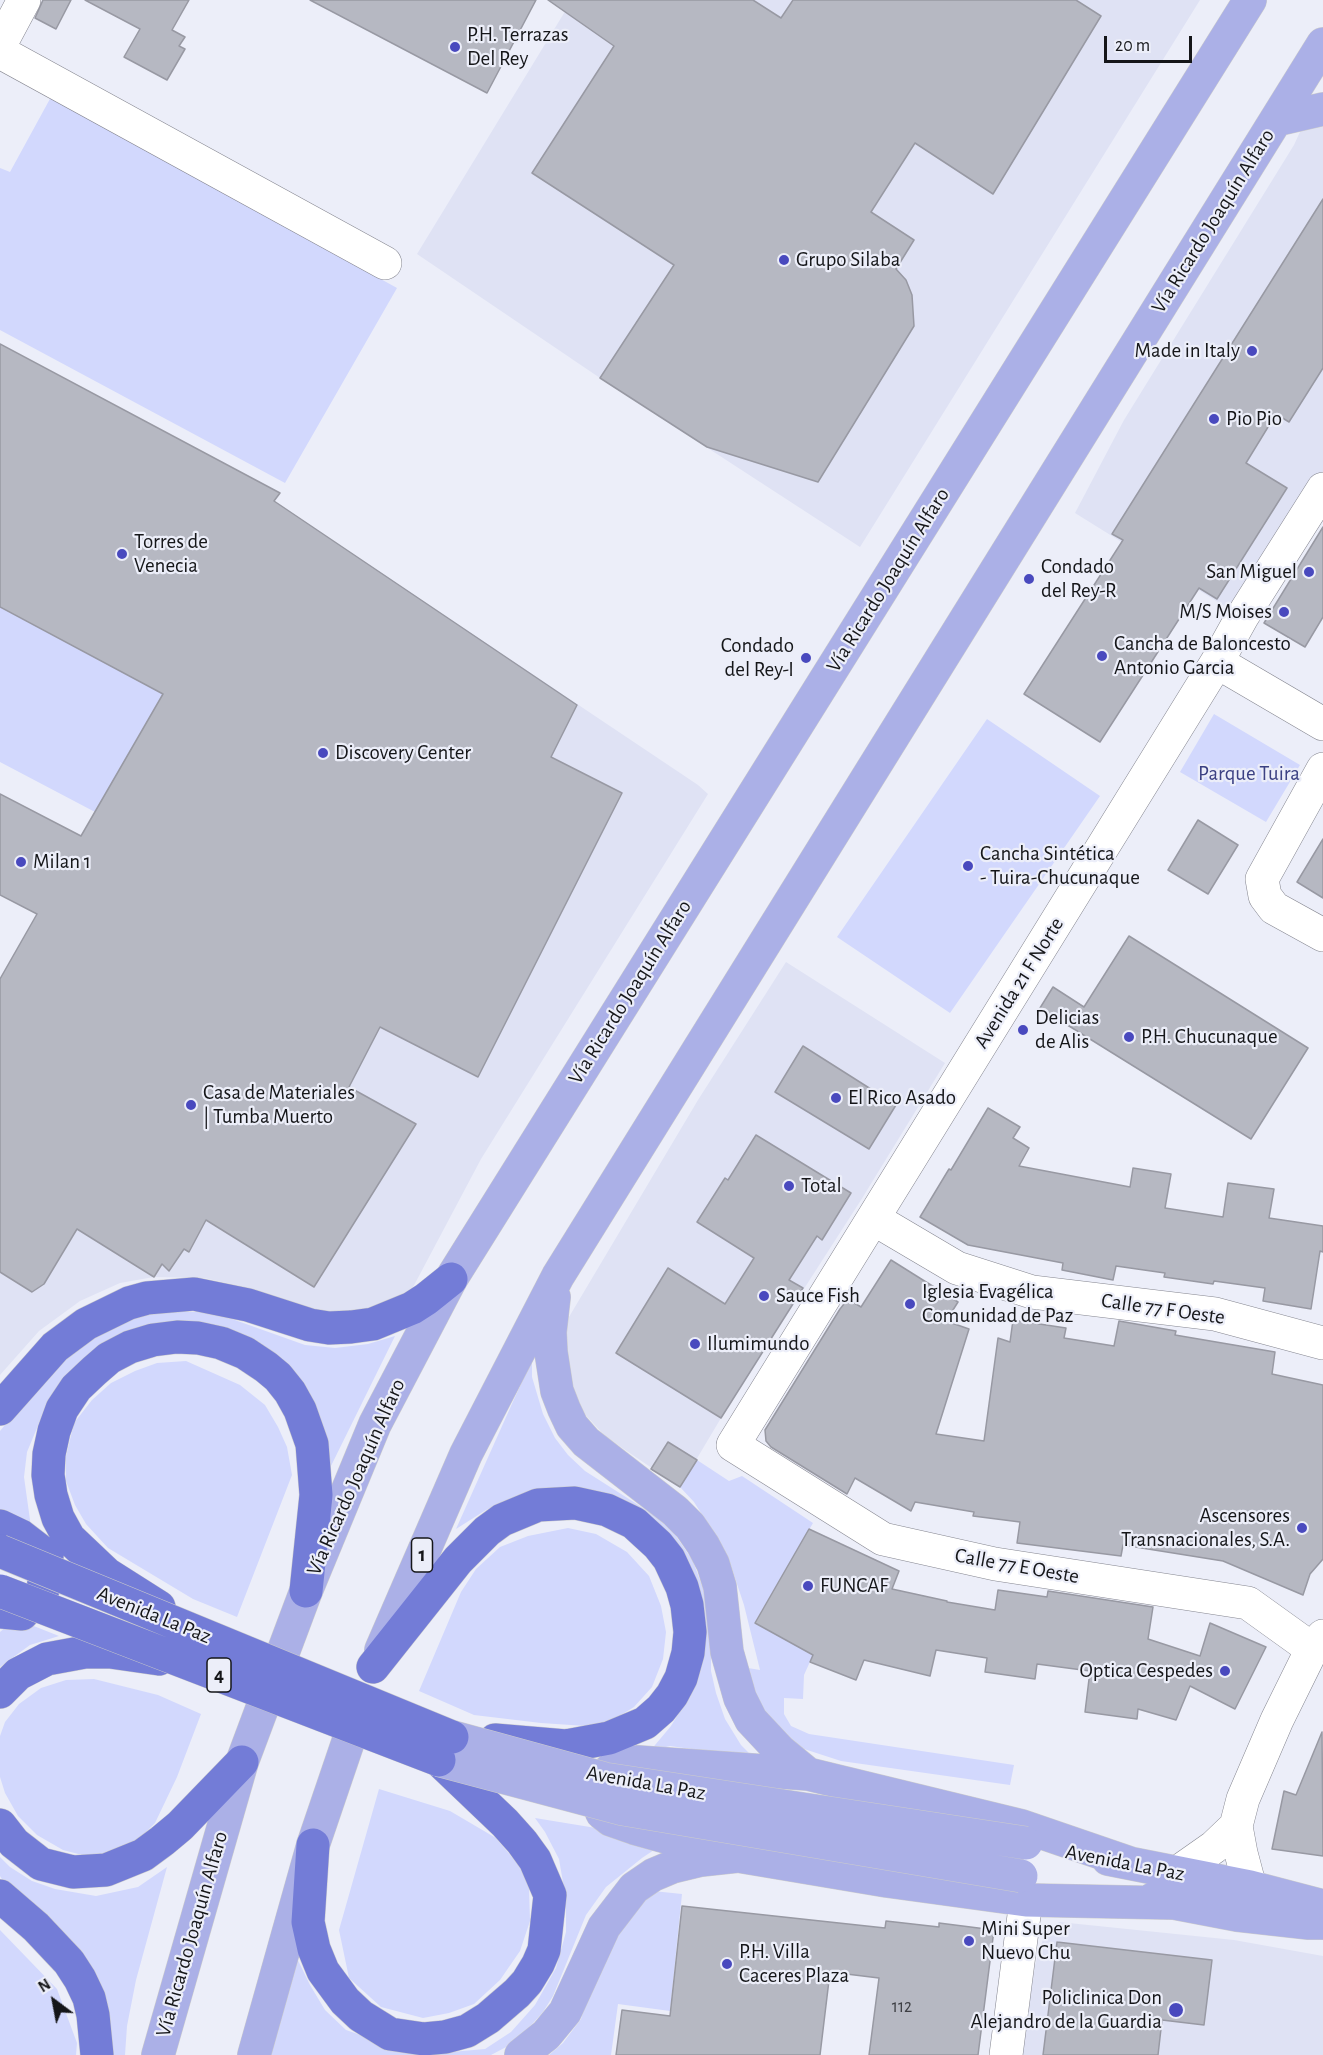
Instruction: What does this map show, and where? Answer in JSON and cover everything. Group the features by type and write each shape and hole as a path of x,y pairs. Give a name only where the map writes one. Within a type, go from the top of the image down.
{"highway":[{"path":"0,1409 55,1347 86,1324 129,1303 147,1298 194,1294 248,1305 310,1325 328,1328 351,1327 373,1324 412,1308 451,1279"},
{"path":"200,1634 107,1574 69,1538 58,1518 51,1495 48,1475 49,1454 62,1409 76,1388 110,1358 130,1347 153,1340 177,1337 198,1338 221,1343 245,1353 266,1367 290,1392 306,1424 312,1444 316,1495 306,1591"},
{"path":"373,1667 458,1560 487,1531 520,1511 538,1505 557,1503 575,1503 607,1510 634,1523 658,1545 669,1559 682,1587 690,1632 688,1653 681,1678 661,1709 645,1723 629,1731 609,1738 566,1746 445,1749"},
{"path":"0,1526 21,1536 47,1556 43,1590 22,1614 0,1612"},
{"name":"Avenida La Paz","path":"0,1551 200,1634 445,1749"},
{"name":"Avenida La Paz","path":"0,1591 184,1662 445,1749"},
{"path":"0,1692 18,1674 34,1664 66,1655 110,1652 184,1662"},
{"path":"313,1845 308,1922 323,1971 345,2001 361,2016 390,2034 424,2039 445,2037 467,2031 488,2018 517,1994 527,1982 544,1950 550,1895 535,1860 445,1749"},
{"path":"2,1828 14,1844 41,1864 73,1872 91,1873 106,1870 143,1855 162,1841 180,1826 242,1762"},
{"path":"0,1896 42,1933 69,1962 80,1979 89,1998 93,2015 97,2055"}],"main road":[{"name":"Vía Ricardo Joaquín Alfaro","path":"158,2055 242,1762 306,1591 375,1424 451,1279 1240,8"},
{"name":"Vía Ricardo Joaquín Alfaro","path":"254,2055 313,1845 373,1667 466,1454 558,1276 1322,46"},
{"path":"1275,120 1323,109"},
{"path":"558,1276 552,1311 551,1352 555,1383 572,1425 586,1442 675,1511 690,1526 703,1545 713,1564 720,1587 727,1652 740,1698 752,1720 764,1735 808,1774"},
{"name":"Avenida La Paz","path":"445,1749 605,1779 1026,1844 1130,1863 1175,1888 1237,1915 1323,1923"},
{"name":"Avenida La Paz","path":"445,1749 623,1809 1024,1888 1250,1887 1323,1905"},
{"path":"1024,1888 887,1881 738,1856 611,1820 602,1812 598,1802 608,1772 617,1764 638,1762 808,1774 1022,1826 1130,1863"},
{"path":"521,2055 546,2035 565,2012 604,1927 634,1888 653,1875 672,1867 701,1860 738,1856"}],"street":[{"path":"0,45 24,0"},
{"path":"0,52 385,263"},
{"name":"Avenida 21 F Norte","path":"733,1445 1323,489"},
{"path":"1217,662 1323,724"},
{"path":"1323,769 1262,879 1265,896 1274,908 1323,935"},
{"name":"Calle 77 F Oeste","path":"874,1219 957,1268 1032,1292 1215,1314 1323,1343"},
{"name":"Calle 77 E Oeste","path":"733,1445 883,1539 995,1564 1248,1603 1318,1642"},
{"path":"1250,1887 1240,1853 1236,1826 1243,1799 1277,1720 1318,1642"},
{"path":"1175,1888 1236,1826"},
{"path":"1006,2055 1024,1888"}],"shaded area":[{"path":"572,0 1200,0 860,547 600,378 417,254"},
{"path":"1323,109 1323,489 1242,617 1075,513 1124,420 1294,145 1309,112"},
{"path":"274,501 698,785 708,794 481,1159 411,1291 399,1299 343,1317 285,1305 253,1289 204,1278 154,1277 120,1283 80,1301 39,1331 0,1375 0,979"},
{"path":"786,962 945,1063 861,1200 721,1418 680,1487 606,1437 579,1408 569,1381 566,1322 698,1100"},
{"name":"Policlinica Don Alejandro de la Guardia","path":"1059,1922 1234,1940 1323,1956 1323,2055 1022,2055 1035,1965 1044,1936"}],"green space":[{"path":"51,97 397,288 285,483 0,330 0,168 10,172"},
{"path":"0,607 163,694 95,812 0,762"},
{"name":"Parque Tuira","path":"1214,714 1300,765 1266,822 1180,772"},
{"name":"Cancha Sintética - Tuira-Chucunaque","path":"987,719 1100,796 950,1013 837,937"},
{"path":"171,1312 200,1312 232,1319 305,1345 335,1348 368,1344 395,1336 329,1470 321,1432 205,1329 47,1404 27,1452 24,1477 31,1527 0,1514 0,1431 49,1372 76,1345 121,1322"},
{"path":"532,1359 532,1377 543,1414 555,1438 568,1455 585,1471 654,1515 674,1533 693,1561 704,1591 711,1646 711,1671 716,1693 725,1719 741,1745 754,1758 670,1746 650,1751 671,1726 686,1701 667,1539 511,1499 486,1510 456,1529"},
{"path":"186,1361 240,1385 265,1405 287,1447 292,1475 237,1617 193,1599 108,1548 86,1524 75,1505 66,1481 66,1456 74,1423 92,1400 111,1383 135,1371 157,1363"},
{"path":"697,1460 729,1481 742,1476 813,1523 755,1622 813,1655 804,1675 803,1699 784,1698 784,1714 791,1726 809,1734 1014,1765 1010,1785 841,1761 801,1748 778,1730 760,1708 748,1668 760,1670 744,1605 731,1566 694,1502 680,1487"},
{"path":"568,1528 596,1534 627,1552 649,1576 661,1606 666,1632 663,1659 652,1687 634,1707 613,1720 586,1726 541,1723 474,1715 419,1691 461,1592 476,1569 500,1547 528,1536"},
{"path":"16,1619 59,1636 30,1645 0,1667 0,1632"},
{"path":"94,1679 158,1695 201,1714 177,1777 155,1823 140,1838 114,1852 86,1856 63,1850 37,1835 18,1816 5,1793 0,1777 0,1736 5,1722 19,1704 41,1688 66,1680"},
{"path":"379,1789 450,1811 496,1838 522,1869 529,1888 530,1921 520,1951 500,1980 474,2004 449,2013 423,2018 381,2007 349,1978 339,1930"},
{"path":"535,1818 669,1840 606,1887 586,1915 553,1996 543,2012 510,2045 491,2055 261,2055 292,1948 325,2010 346,2030 375,2040 451,2052 485,2049 511,2032 535,2005 556,1968 566,1932 566,1900 559,1859"},
{"path":"0,1857 10,1867 32,1881 55,1889 96,1896 138,1887 167,1867 136,1980 127,2026 125,2055 110,2055 0,1876"},
{"path":"653,1891 682,1894 670,2011 618,2004 611,2055 549,2055 563,2043 581,2019 590,1979 608,1939"},
{"path":"0,1930 57,1989 77,2043 76,2055 0,2055"}],"building":[{"path":"43,0 71,0 56,29 35,18"},
{"path":"85,0 189,0 172,30 185,37 179,46 185,49 167,80 124,57 140,29"},
{"name":"P.H. Terrazas Del Rey","path":"310,0 536,0 487,93"},
{"path":"548,0 753,0 781,18 793,0 1076,0 1101,16 993,194 915,143 871,212 914,240 896,269 906,280 912,295 914,326 818,482 707,447 600,378 674,265 532,173 614,46"},
{"path":"1323,199 1323,368 1289,422 1276,414 1246,463 1287,488 1217,599 1199,588 1100,742 1024,694 1123,540 1112,534"},
{"path":"0,344 280,493 274,501 577,705 551,757 622,793 478,1077 380,1027 349,1087 416,1124 314,1287 206,1220 189,1252 184,1249 169,1271 162,1264 154,1277 77,1229 44,1284 32,1292 0,1272 0,979 37,914 0,895 0,794 81,836 163,694 0,607"},
{"name":"San Miguel","path":"1323,527 1323,617 1305,647 1264,623"},
{"path":"1198,820 1238,845 1208,894 1168,870"},
{"path":"1323,839 1323,898 1297,882"},
{"name":"P.H. Chucunaque","path":"1129,936 1308,1048 1251,1139 1040,1008 1053,987 1084,1007"},
{"name":"El Rico Asado","path":"803,1046 896,1105 869,1149 775,1092"},
{"path":"988,1108 1020,1127 1013,1138 1029,1148 1019,1166 1130,1187 1133,1168 1171,1174 1165,1208 1223,1217 1228,1183 1274,1189 1269,1218 1323,1226 1323,1252 1320,1251 1311,1309 1263,1301 1265,1288 1164,1277 1165,1273 1116,1266 1113,1280 1062,1270 1063,1263 968,1245 920,1217"},
{"path":"756,1135 851,1193 822,1240 817,1236 789,1280 803,1288 721,1418 616,1353 668,1268 725,1304 754,1258 697,1222 725,1178 728,1180"},
{"path":"891,1260 958,1302 946,1321 969,1329 936,1434 984,1441 998,1338 1010,1342 1013,1320 1066,1328 1064,1338 1114,1346 1119,1321 1176,1331 1175,1335 1275,1352 1272,1374 1323,1385 1323,1559 1310,1574 1303,1595 1223,1561 1123,1545 1121,1556 1017,1543 1020,1522 973,1516 974,1512 915,1502 911,1511 855,1478 847,1494 771,1447 766,1441 765,1430 840,1309 848,1299 861,1307"},
{"path":"668,1442 697,1460 680,1487 651,1469"},
{"path":"809,1529 899,1571 892,1589 995,1610 998,1590 1047,1597 1048,1591 1153,1607 1148,1639 1200,1656 1210,1623 1266,1647 1235,1709 1190,1686 1176,1720 1138,1709 1137,1719 1085,1712 1090,1671 1037,1664 1035,1679 985,1672 987,1658 936,1650 930,1676 864,1660 856,1680 810,1662 813,1655 755,1623"},
{"path":"1322,1732 1323,1856 1272,1849 1284,1791 1296,1795"},
{"path":"682,1906 885,1928 886,1921 939,1927 939,1923 994,1930 978,2055 869,2055 879,1978 830,1972 820,2055 616,2055 622,2010 670,2016"},
{"path":"1057,1942 1212,1960 1204,2025 1162,2020 1158,2055 1043,2055"}],"place":[{"name":"P.H. Terrazas Del Rey","path":"455,47"},
{"name":"Grupo Silaba","path":"784,260"},
{"name":"Made in Italy","path":"1252,351"},
{"name":"Pio Pio","path":"1214,419"},
{"name":"Torres de Venecia","path":"122,554"},
{"name":"San Miguel","path":"1309,572"},
{"name":"Condado del Rey-R","path":"1029,579"},
{"name":"M/S Moises","path":"1284,612"},
{"name":"Cancha de Baloncesto Antonio Garcia","path":"1102,656"},
{"name":"Condado del Rey-I","path":"806,658"},
{"name":"Discovery Center","path":"323,753"},
{"name":"Milan 1","path":"21,862"},
{"name":"Cancha Sintética - Tuira-Chucunaque","path":"968,866"},
{"name":"Delicias de Alis","path":"1023,1030"},
{"name":"P.H. Chucunaque","path":"1129,1037"},
{"name":"El Rico Asado","path":"836,1098"},
{"name":"Casa de Materiales | Tumba Muerto","path":"191,1105"},
{"name":"Total","path":"789,1186"},
{"name":"Sauce Fish","path":"764,1296"},
{"name":"Iglesia Evagélica Comunidad de Paz","path":"910,1304"},
{"name":"Ilumimundo","path":"695,1344"},
{"name":"Ascensores Transnacionales, S.A.","path":"1302,1528"},
{"name":"FUNCAF","path":"808,1586"},
{"name":"Optica Cespedes","path":"1225,1671"},
{"name":"Mini Super Nuevo Chu","path":"969,1941"},
{"name":"P.H. Villa Caceres Plaza","path":"727,1964"},
{"name":"Policlinica Don Alejandro de la Guardia","path":"1176,2010"}]}
